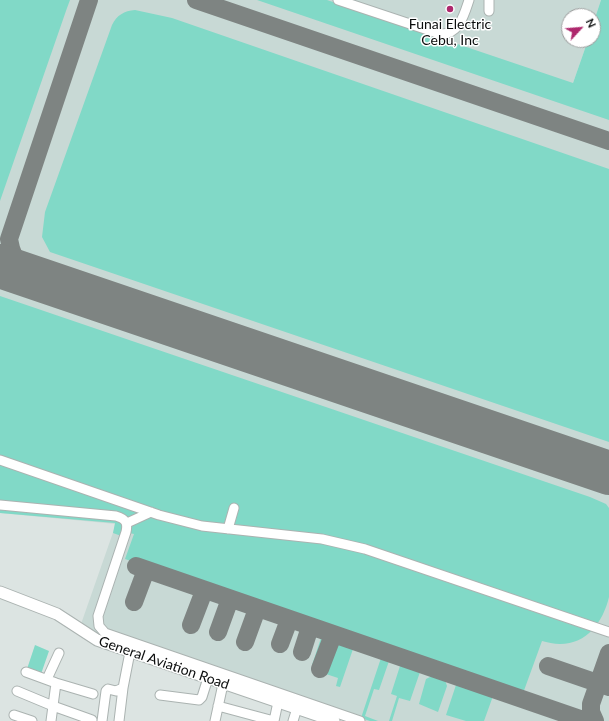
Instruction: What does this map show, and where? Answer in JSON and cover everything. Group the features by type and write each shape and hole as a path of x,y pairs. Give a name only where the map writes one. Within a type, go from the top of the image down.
{"main road":[{"name":"General Aviation Road","path":"0,592 57,614 97,640 334,721"}],"street":[{"path":"338,0 444,34 450,33 458,26 463,19 469,0"},
{"path":"489,0 489,11"},
{"path":"0,460 151,512 202,526 322,539 365,549 609,632"},
{"path":"0,505 116,516 122,518 127,523"},
{"path":"228,529 234,508"},
{"path":"127,523 151,512"},
{"path":"127,523 126,532 98,616 99,626 102,630 110,636 360,721"},
{"path":"119,721 123,688 130,652"},
{"path":"47,679 59,653"},
{"path":"26,672 93,694"},
{"path":"160,695 199,700 202,697 208,678"},
{"path":"51,721 56,683"},
{"path":"215,721 223,684"},
{"path":"102,721 106,691 108,689 116,691 123,688"},
{"path":"17,691 80,718 92,720"},
{"path":"218,706 274,721 278,702"},
{"path":"293,721 297,708"},
{"path":"14,714 32,721"}],"shaded area":[{"path":"0,0 601,0 598,8 561,8 561,48 585,48 573,83 609,95 609,721 349,721 101,636 81,624 116,524 0,513"}],"green space":[{"path":"0,0 70,0 0,201"},
{"path":"257,0 327,0 573,83 585,48 601,48 601,8 598,8 601,0 609,0 609,120"},
{"path":"135,10 172,18 609,169 609,442 50,252 42,237 45,212 112,25 121,14 127,11"},
{"path":"0,296 590,497 606,504 609,508 609,597 603,615 586,636 578,640 560,644 542,641 522,696 125,559 134,534 129,533 127,538 113,533 115,523 0,513"},
{"path":"321,638 328,640 321,660 312,665"},
{"path":"332,642 353,649 340,687 336,686 338,678 322,672"},
{"path":"35,645 49,651 41,674 27,669"},
{"path":"381,658 389,661 379,690 374,689 365,716 378,721 370,721 361,718"},
{"path":"400,666 420,672 410,701 399,698 392,721 389,721 397,696 391,694"},
{"path":"432,676 445,680 447,686 438,712 419,704 426,679"},
{"path":"456,685 493,696 484,721 466,721 446,715"}],"taxiway":[{"path":"25,274 14,258 9,239 89,0"},
{"path":"196,0 609,141"},
{"path":"136,566 586,721"},
{"path":"134,602 146,570"},
{"path":"191,625 204,591"},
{"path":"218,632 230,599"},
{"path":"245,642 257,609"},
{"path":"280,644 289,620"},
{"path":"302,652 310,627"},
{"path":"320,669 333,635"},
{"path":"595,721 591,712 591,704 609,653"},
{"path":"548,666 609,687"}],"runway":[{"path":"0,266 609,473"}],"place":[{"name":"Funai Electric Cebu, Inc","path":"450,9"}]}
